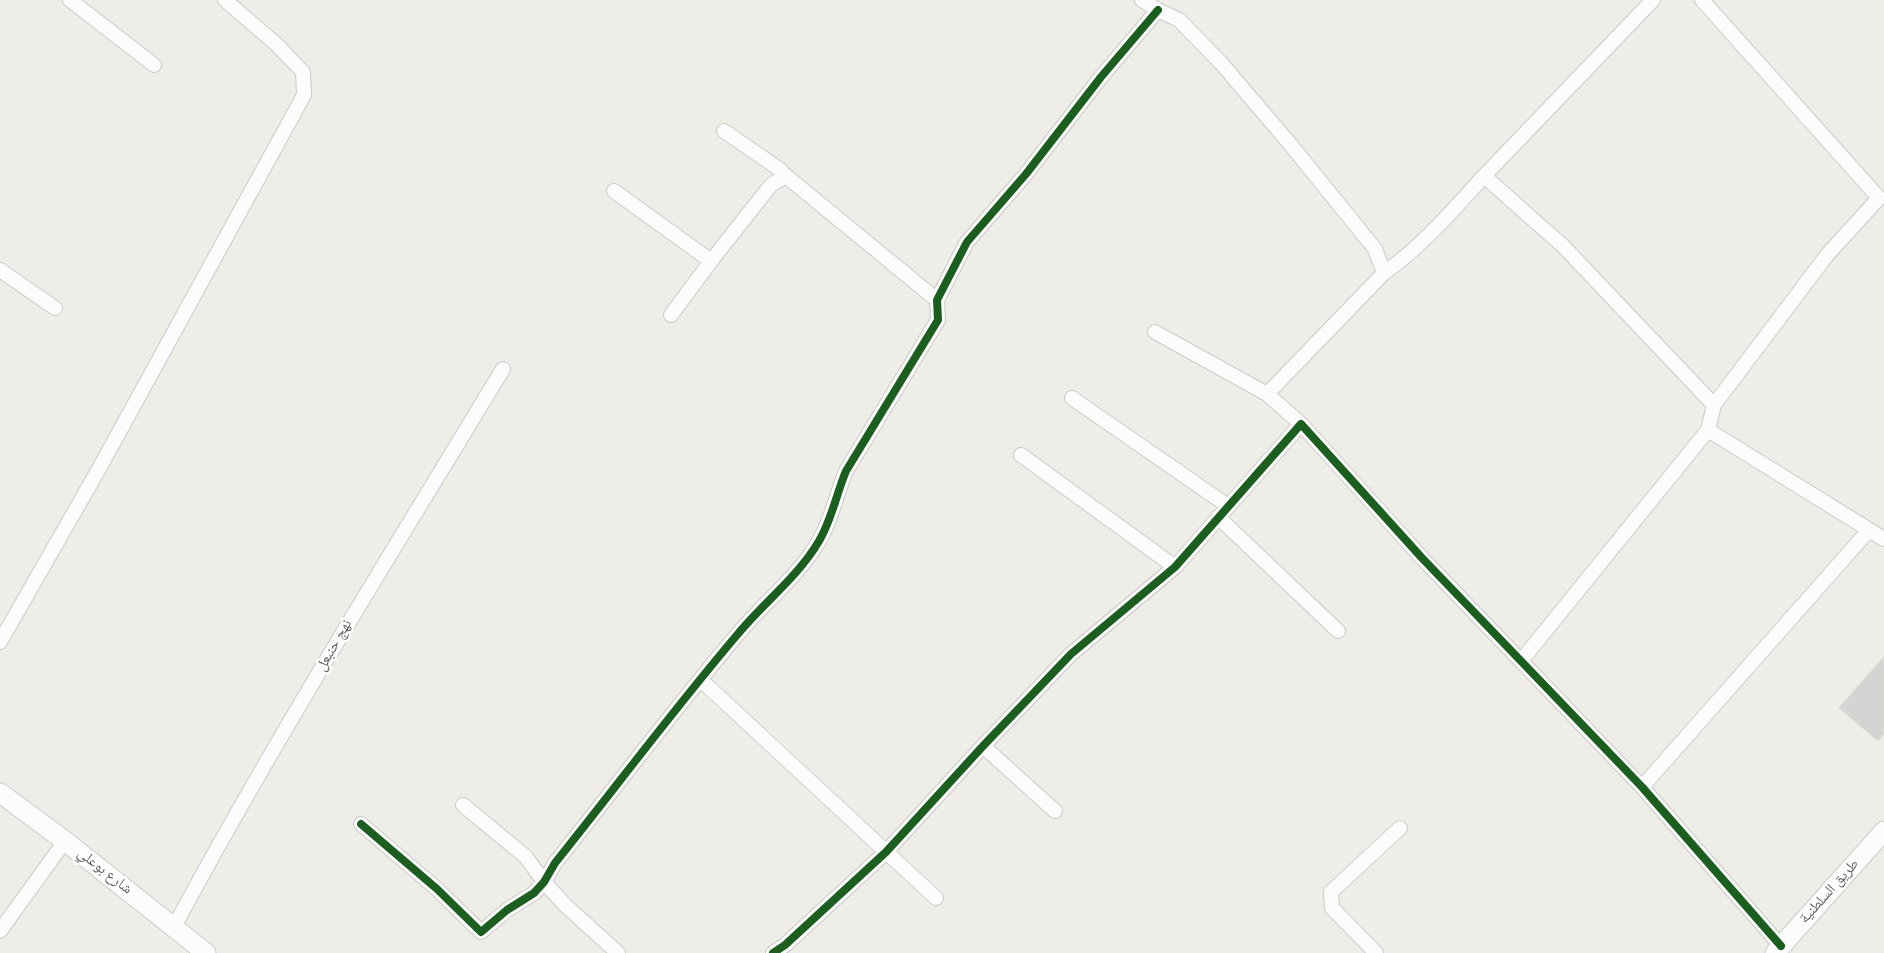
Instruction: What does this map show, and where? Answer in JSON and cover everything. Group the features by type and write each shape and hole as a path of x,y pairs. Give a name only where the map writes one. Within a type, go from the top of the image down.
{"street":[{"path":"70,0 154,65"},
{"path":"0,642 100,467 304,95 303,72 276,44 225,0"},
{"path":"1142,0 1179,20 1221,62 1376,249 1384,273"},
{"path":"1267,394 1384,273 1402,260 1440,225 1484,176 1653,0"},
{"path":"1521,661 1708,430 1714,405 1827,255 1881,196 1702,0"},
{"path":"361,824 437,889 481,932 506,910 534,893 544,882 555,863 736,635 779,591 818,542 832,516 846,471 938,320 937,300 968,242 1026,174 1101,77 1158,10"},
{"path":"724,131 779,169 937,300"},
{"path":"671,315 771,185 786,176"},
{"path":"1484,176 1563,246 1714,405"},
{"path":"614,191 711,261"},
{"path":"0,270 55,308"},
{"path":"1156,332 1267,394 1302,424 1422,558 1642,787 1778,950"},
{"name":"نهج حنبعل","path":"174,927 210,861 353,617 503,369"},
{"path":"1072,398 1228,506"},
{"path":"773,953 785,945 886,852 982,746 1071,654 1175,567 1302,424"},
{"path":"1708,430 1884,539"},
{"path":"1021,455 1175,567"},
{"path":"1218,518 1338,631"},
{"path":"1642,787 1869,530"},
{"path":"700,680 936,898"},
{"path":"982,746 1055,811"},
{"name":"شارع بوعلي","path":"0,793 174,927 197,950"},
{"path":"463,805 526,857 544,882 565,905 618,953"},
{"path":"1376,953 1332,908 1331,892 1400,828"},
{"name":"طريق السلطنية","path":"1778,950 1884,831"},
{"path":"0,932 64,842"}],"building":[{"path":"1884,657 1884,734 1878,741 1839,708"}],"cycle path":[{"path":"361,824 437,889 481,932 507,910 534,893 544,882 555,863 691,691 747,623 791,578 811,554 827,524 846,471 938,320 937,300 967,242 1026,174 1101,77 1158,10"},
{"path":"773,953 785,945 886,852 1071,654 1175,567 1301,424 1422,558 1642,787 1781,946"}]}
